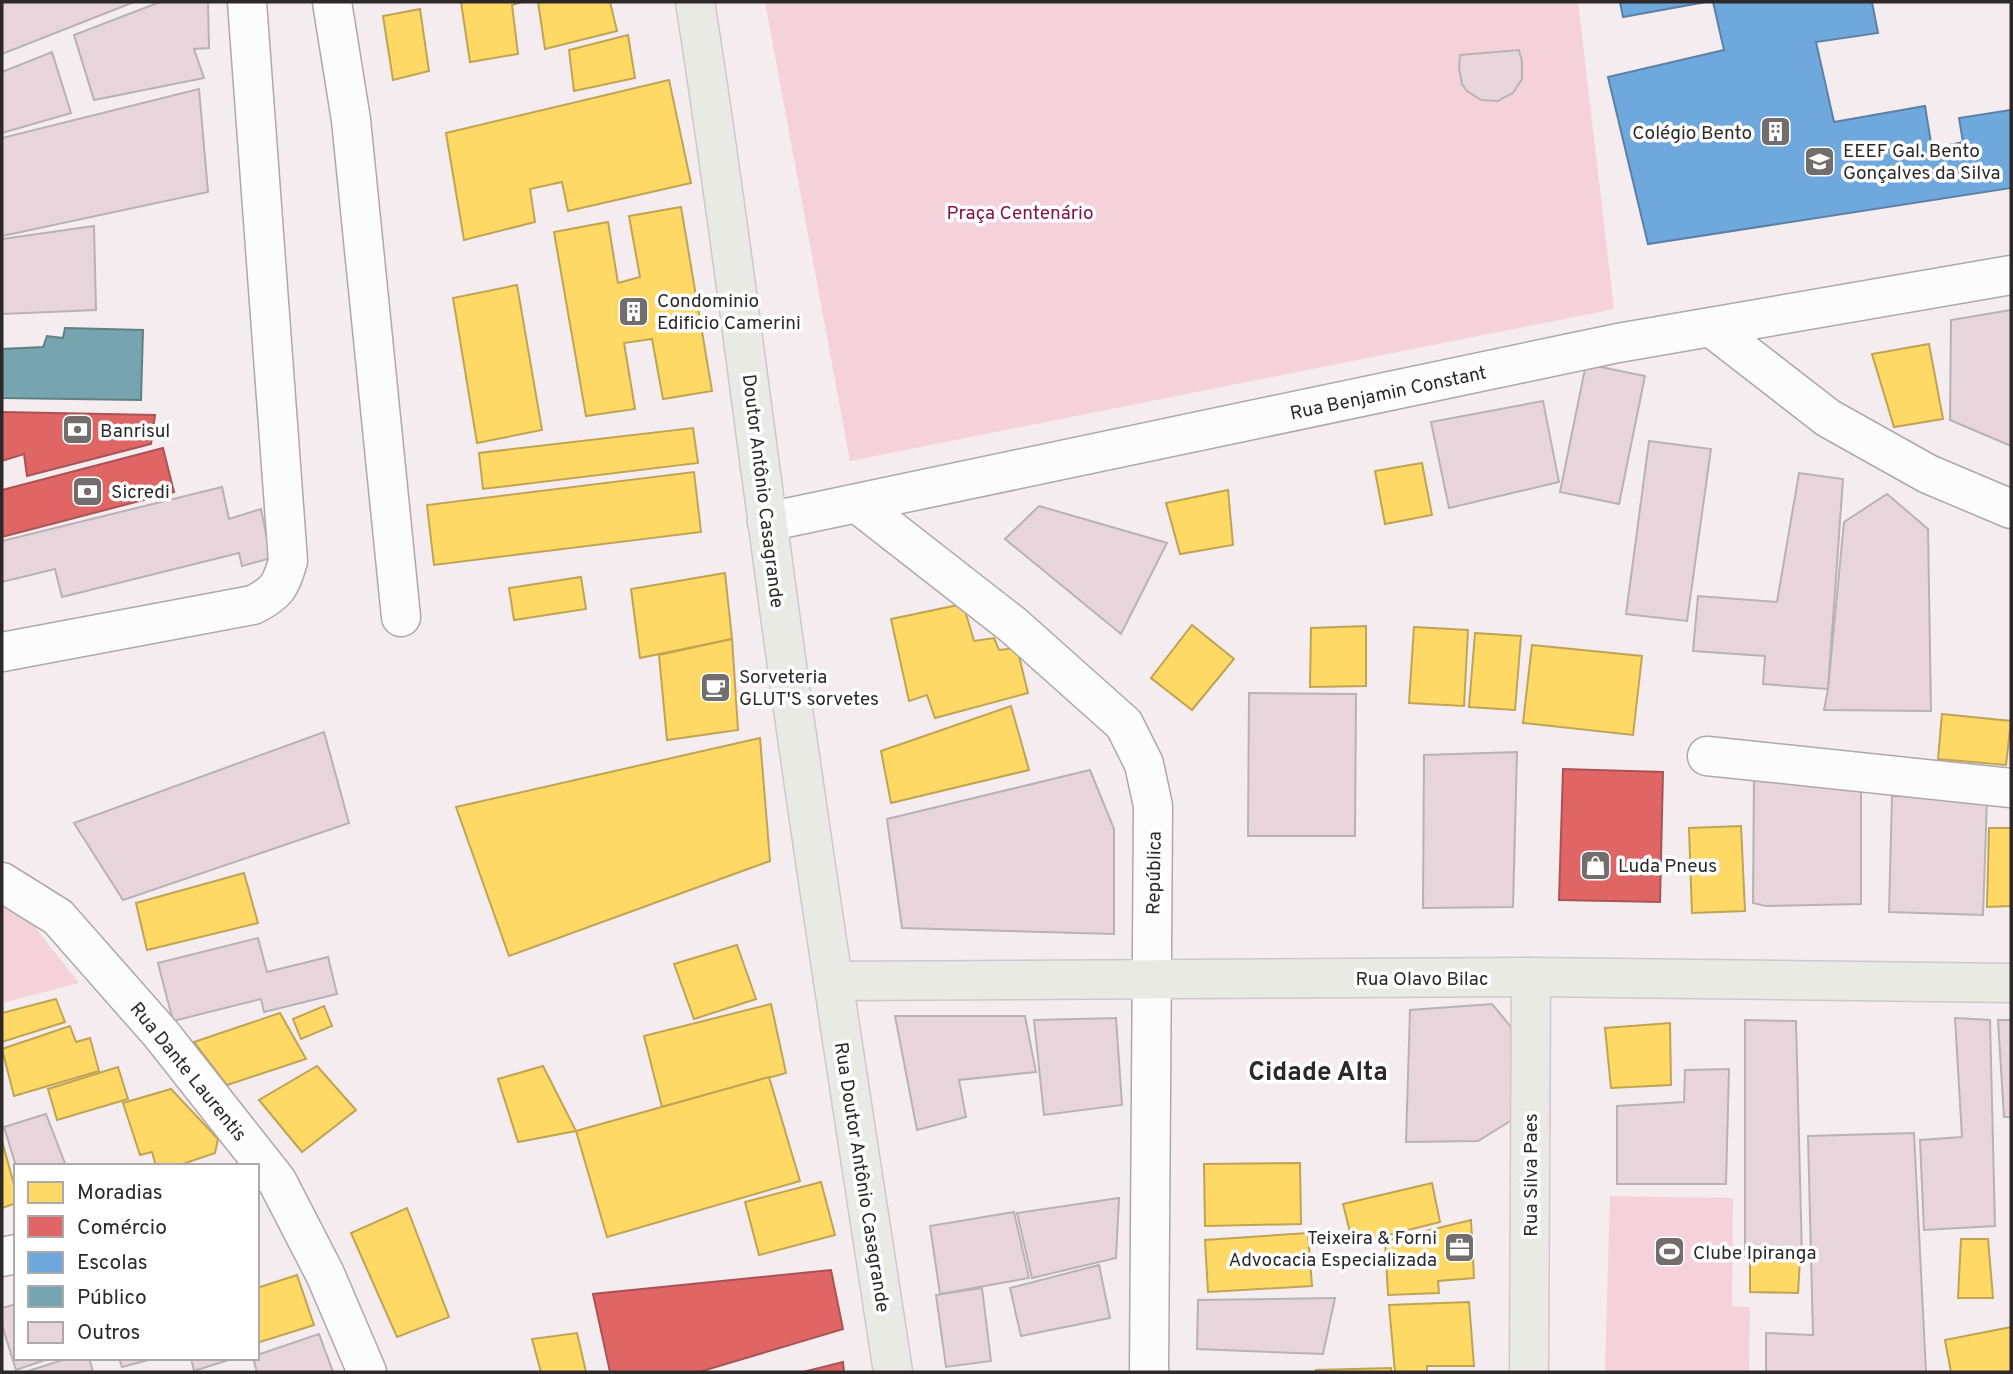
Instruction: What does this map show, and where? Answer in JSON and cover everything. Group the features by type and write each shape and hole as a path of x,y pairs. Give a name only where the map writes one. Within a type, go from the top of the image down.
{"main road":[{"name":"Doutor Antônio Casagrande","path":"695,2 833,981"},
{"name":"Rua Olavo Bilac","path":"833,981 1531,977 2011,983"},
{"name":"Rua Silva Paes","path":"1529,1372 1531,977"},
{"name":"Rua Doutor Antônio Casagrande","path":"833,981 893,1372"}],"street":[{"path":"2,652 253,605 270,597 282,583 288,561 247,2"},
{"path":"332,2 351,120 401,617"},
{"name":"Rua Benjamin Constant","path":"767,522 1618,343 2011,275"},
{"path":"1712,328 1828,418 1928,474 2011,509"},
{"name":"República","path":"858,504 1013,625 1124,724 1144,764 1153,806 1149,1372"},
{"path":"1707,756 2011,788"},
{"name":"Rua Dante Laurentis","path":"2,882 58,917 161,1034 253,1164"},
{"name":"Rua Dante Laurentis","path":"267,1184 325,1274 367,1372"}],"green space":[{"name":"Praça Centenário","path":"765,2 1578,2 1614,309 850,461"},
{"path":"2,904 29,920 79,983 2,1003"},
{"name":"Clube Ipiranga","path":"1610,1196 1733,1198 1732,1306 1750,1307 1749,1372 1605,1372"}],"building: Moradias":[{"path":"461,2 522,2 512,5 518,54 470,62"},
{"path":"538,2 610,2 617,31 545,49"},
{"path":"420,9 429,71 393,80 383,16"},
{"path":"628,35 635,78 574,91 569,50"},
{"path":"669,80 691,183 568,211 562,182 530,189 535,222 464,240 446,133"},
{"name":"Condominio Edificio Camerini","path":"681,207 712,391 663,399 652,339 624,343 635,409 586,416 554,232 608,222 618,283 640,277 629,216"},
{"path":"517,285 542,430 477,443 453,298"},
{"path":"1929,344 1943,419 1894,427 1872,354"},
{"path":"693,428 698,463 483,489 479,453"},
{"path":"1422,463 1432,515 1385,524 1375,471"},
{"path":"694,472 701,532 434,565 427,505"},
{"path":"1228,490 1233,545 1180,554 1166,503"},
{"path":"725,573 732,639 640,658 631,589"},
{"path":"581,577 586,609 514,620 509,588"},
{"path":"963,604 974,641 994,638 999,650 1017,648 1028,693 935,718 927,695 909,701 891,619"},
{"path":"1192,625 1234,659 1192,710 1151,678"},
{"path":"1366,626 1366,686 1310,687 1311,628"},
{"path":"1414,627 1468,630 1464,706 1409,703"},
{"path":"1475,633 1521,636 1515,710 1469,707"},
{"path":"732,639 738,730 667,740 659,655"},
{"path":"1532,645 1642,656 1633,735 1523,723"},
{"path":"1011,706 1029,770 891,803 881,751"},
{"path":"1942,714 2011,721 2006,765 1938,759"},
{"path":"760,738 770,861 509,956 456,807"},
{"path":"1741,826 1745,911 1692,913 1689,828"},
{"path":"1989,828 2011,828 2011,906 1987,907"},
{"path":"244,873 258,923 147,950 136,903"},
{"path":"737,945 756,999 694,1019 674,964"},
{"path":"56,999 65,1022 2,1042 2,1013"},
{"path":"771,1004 786,1073 662,1107 644,1036"},
{"path":"324,1006 332,1026 301,1039 293,1019"},
{"path":"280,1013 306,1059 227,1085 194,1042"},
{"path":"1670,1023 1671,1085 1611,1088 1605,1028"},
{"path":"70,1026 76,1042 90,1038 99,1071 14,1096 2,1049"},
{"path":"317,1066 356,1110 302,1152 259,1100"},
{"path":"543,1066 576,1131 518,1142 498,1079"},
{"path":"118,1067 128,1099 57,1120 48,1089"},
{"path":"769,1077 800,1181 607,1237 576,1131"},
{"path":"171,1089 218,1139 215,1153 183,1164 155,1164 152,1152 140,1155 123,1103"},
{"path":"2,1141 14,1185 14,1204 2,1208"},
{"path":"1300,1163 1301,1224 1205,1226 1204,1164"},
{"path":"821,1182 835,1235 759,1255 745,1202"},
{"path":"1432,1183 1440,1222 1353,1244 1343,1204"},
{"path":"407,1208 449,1317 397,1337 351,1233"},
{"path":"1471,1220 1474,1278 1438,1281 1439,1293 1388,1295 1385,1241"},
{"path":"1308,1233 1312,1286 1208,1292 1205,1240"},
{"path":"1961,1239 1988,1239 1993,1298 1958,1298"},
{"path":"1800,1260 1798,1293 1750,1292 1750,1261"},
{"path":"297,1275 314,1325 259,1342 259,1287"},
{"path":"1469,1302 1474,1366 1427,1366 1427,1372 1395,1372 1389,1305"},
{"path":"2011,1327 2011,1372 1951,1372 1945,1340"},
{"path":"577,1333 586,1372 541,1372 532,1339"},
{"path":"1391,1368 1391,1372 1316,1372 1316,1370"}],"building: Comércio":[{"name":"Banrisul","path":"2,412 155,415 151,444 27,476 24,454 2,461"},
{"name":"Sicredi","path":"163,448 174,492 2,537 2,490"},
{"path":"1563,769 1663,772 1660,902 1559,900"},
{"path":"831,1270 843,1329 699,1372 610,1372 593,1294"},
{"path":"843,1362 844,1372 803,1372"}],"building: Escolas":[{"path":"1620,2 1706,2 1623,17"},
{"name":"Colégio Bento","path":"1713,2 1872,2 1878,33 1816,42 1834,122 1925,106 1932,149 1963,142 1959,118 2011,110 2011,188 1648,244 1608,77 1724,50"}],"building: Público":[{"path":"65,328 143,330 141,400 2,398 2,349 43,347 47,336 63,338"}],"building: Outros":[{"path":"2,2 134,2 2,54"},
{"path":"160,2 208,2 209,48 194,49 204,78 94,100 74,35"},
{"path":"1519,50 1522,79 1513,93 1498,101 1481,100 1467,91 1462,84 1460,55"},
{"path":"52,52 71,113 2,133 2,72"},
{"path":"199,89 208,192 2,236 2,138"},
{"path":"94,226 96,310 2,314 2,239"},
{"path":"2011,310 2011,446 1950,420 1951,320"},
{"path":"1586,364 1645,376 1619,504 1560,492"},
{"path":"1543,401 1559,482 1449,508 1431,422"},
{"path":"1649,441 1711,449 1687,621 1626,614"},
{"path":"1799,473 1843,479 1828,689 1763,684 1765,656 1693,651 1698,596 1777,602"},
{"path":"222,487 229,519 261,509 271,558 242,566 239,553 62,597 55,569 2,582 2,541"},
{"path":"1887,494 1928,529 1931,711 1824,710 1844,522"},
{"path":"1039,506 1167,543 1121,634 1005,539"},
{"path":"1249,693 1356,694 1355,836 1248,836"},
{"path":"324,732 349,823 123,900 74,823"},
{"path":"1517,752 1513,907 1423,908 1424,755"},
{"path":"1090,770 1114,829 1114,934 902,928 887,819"},
{"path":"1754,774 1861,784 1861,904 1766,906 1753,903"},
{"path":"1892,796 1987,798 1983,915 1889,912"},
{"path":"258,938 267,972 328,957 337,994 264,1012 261,999 173,1021 158,963"},
{"path":"1492,1004 1511,1027 1512,1120 1478,1141 1406,1142 1410,1010"},
{"path":"895,1016 1025,1016 1036,1072 959,1080 966,1117 917,1130"},
{"path":"1116,1018 1122,1105 1044,1115 1034,1020"},
{"path":"1955,1018 1990,1020 1995,1226 1924,1230 1920,1140 1962,1137"},
{"path":"1745,1020 1796,1021 1802,1258 1745,1256"},
{"path":"1998,1020 2011,1020 2011,1117 2004,1117"},
{"path":"1729,1069 1726,1184 1617,1184 1617,1106 1684,1102 1685,1070"},
{"path":"46,1114 65,1164 15,1164 4,1127"},
{"path":"1914,1133 1926,1372 1766,1372 1766,1333 1813,1335 1808,1136"},
{"path":"1119,1198 1116,1258 1032,1278 1017,1213"},
{"path":"1014,1212 1029,1278 940,1294 930,1226"},
{"path":"1099,1265 1110,1318 1021,1336 1010,1288"},
{"path":"982,1288 991,1361 946,1367 936,1295"},
{"path":"1335,1298 1323,1354 1197,1349 1198,1300"},
{"path":"14,1305 14,1360 45,1360 16,1370 2,1325 2,1308"},
{"path":"319,1334 333,1372 257,1372 254,1360 259,1360 259,1354"},
{"path":"63,1360 90,1360 93,1372 25,1372"},
{"path":"120,1360 148,1360 122,1367"},
{"path":"191,1360 229,1360 194,1371"}],"place":[{"name":"Colégio Bento","path":"1775,132"},
{"name":"EEEF Gal. Bento Gonçalves da Silva","path":"1820,161"},
{"name":"Condominio Edificio Camerini","path":"634,311"},
{"name":"Banrisul","path":"77,430"},
{"name":"Sicredi","path":"88,491"},
{"name":"Sorveteria GLUT'S sorvetes","path":"716,687"},
{"name":"Luda Pneus","path":"1595,865"},
{"name":"Teixeira & Forni Advocacia Especializada","path":"1460,1248"},
{"name":"Clube Ipiranga","path":"1670,1252"}],"district":[{"name":"Cidade Alta","path":"1318,1071"}]}
